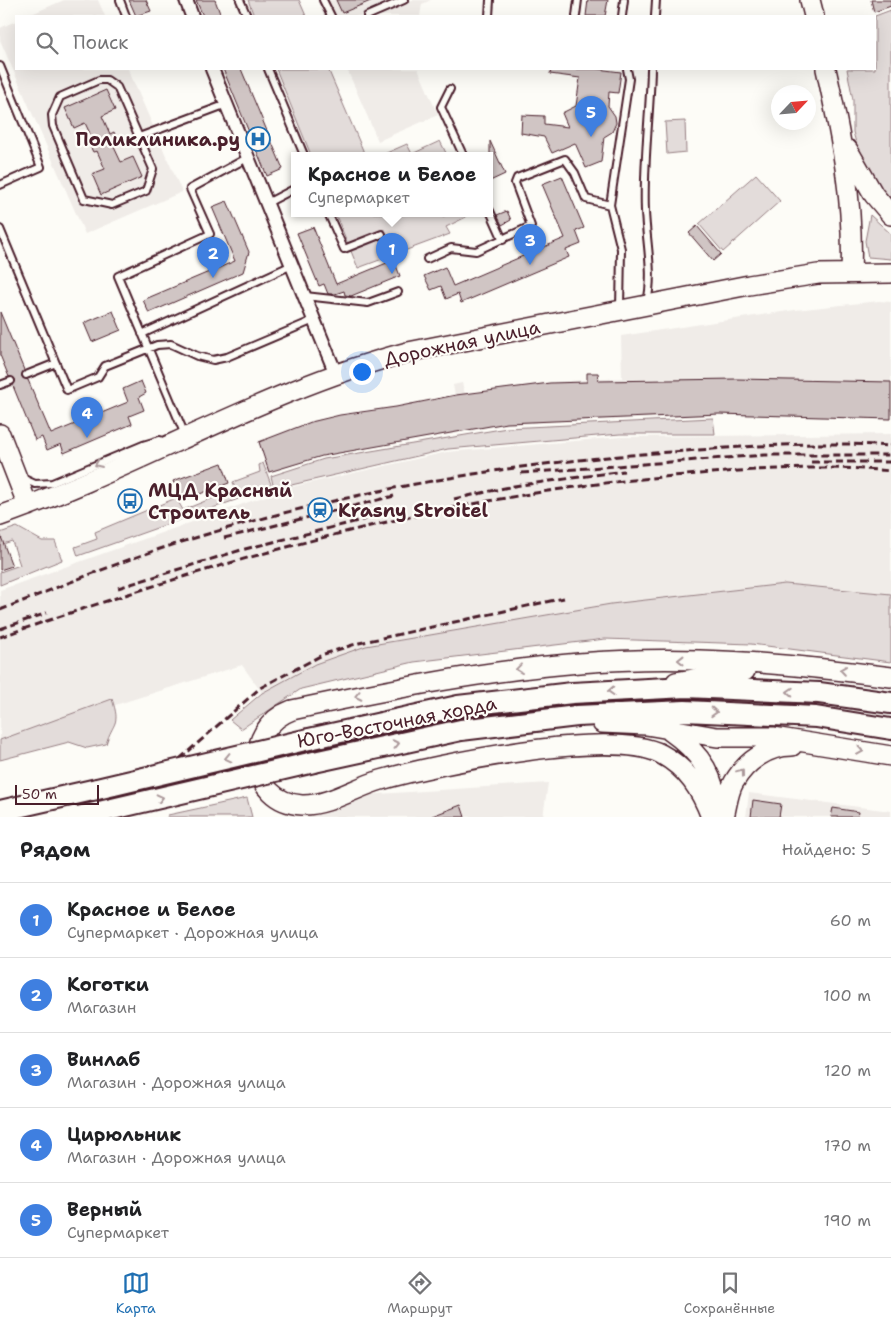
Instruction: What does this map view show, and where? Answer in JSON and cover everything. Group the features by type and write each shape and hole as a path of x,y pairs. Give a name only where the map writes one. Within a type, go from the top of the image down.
{"main road":[{"name":"Юго-Восточная хорда","path":"0,811 458,706 572,693 686,687 819,694 891,703"},
{"name":"Юго-Восточная хорда","path":"78,817 461,730 576,716 685,711 816,717 891,729"}],"street":[{"path":"186,0 192,15"},
{"path":"810,0 814,15"},
{"path":"212,70 336,374"},
{"path":"826,70 840,136 852,226 851,272"},
{"path":"840,136 863,178 891,215"},
{"name":"Дорожная улица","path":"0,516 28,506 336,374 408,352 818,274 851,272 891,273"},
{"path":"0,434 28,506"},
{"path":"711,817 703,795 691,778 676,764 659,753 632,745 592,745 508,754 419,769 309,805 283,800 269,789 257,765 257,747 269,724 292,710 475,674 580,662 682,660 793,664 891,677"},
{"path":"639,690 710,676 793,664"},
{"path":"461,730 612,723 646,725 717,737 773,737 891,756"},
{"path":"669,730 688,744 701,760 712,779 722,817"},
{"path":"722,817 733,783 747,764 767,750 787,746 829,746"}],"lane":[{"path":"120,0 126,15"},
{"path":"240,0 247,15"},
{"path":"324,0 330,15"},
{"path":"369,15 404,0"},
{"path":"489,15 490,0"},
{"path":"576,15 578,0"},
{"path":"622,15 624,0"},
{"path":"654,15 656,0"},
{"path":"0,66 41,167 0,185"},
{"path":"268,70 303,152"},
{"path":"620,311 621,249 610,205 629,78 627,70"},
{"path":"646,306 651,288 644,210 651,70"},
{"path":"100,80 107,80 117,87 139,137 153,169 146,191 112,205 84,199 52,126 55,105 60,98 100,80"},
{"path":"450,89 441,107 462,152"},
{"path":"139,137 227,104"},
{"path":"13,468 20,476 35,484 52,482 143,445 167,438 186,438 118,276 210,234 190,189 249,157"},
{"path":"427,259 451,248 476,251 504,240 531,226 515,182 517,178 565,159 575,173 586,199 610,205"},
{"path":"266,203 291,190"},
{"path":"330,217 344,249 382,234"},
{"path":"493,217 504,240"},
{"path":"0,229 67,390 98,377 105,366 157,345 172,344 197,356 213,360 227,357 314,320"},
{"path":"142,334 292,265"},
{"path":"305,296 368,303 398,292"},
{"path":"26,375 56,363"},
{"path":"0,386 11,381"},
{"path":"28,506 52,482"}],"shaded area":[{"path":"64,0 98,0 105,15 29,15"},
{"path":"248,0 299,0 306,15 254,15"},
{"path":"317,0 431,0 422,4 420,15 324,15"},
{"path":"891,10 891,205 863,168 853,132 853,100 847,70 876,70 876,16"},
{"path":"15,21 15,70 128,70 182,192 85,234 0,40 0,28"},
{"path":"276,70 328,70 364,152 310,152"},
{"path":"347,70 418,70 438,115 378,141"},
{"path":"685,121 686,152 667,154 665,122"},
{"path":"440,141 446,152 416,152"},
{"path":"407,144 411,152 389,152"},
{"path":"756,174 780,201 723,252 699,224"},
{"path":"870,215 891,234 891,259 868,257 865,241"},
{"path":"337,217 466,217 446,227 450,234 358,268"},
{"path":"879,301 891,302 891,420 719,415 508,424 322,456 268,473 258,441 311,421 455,396 453,385 462,383 465,394 550,382 622,378 621,336 795,310"},
{"path":"713,418 715,434 620,434 448,449 274,489 271,476 324,459 507,428"},
{"path":"891,434 891,594 785,584 611,604 366,646 315,664 262,693 242,665 109,707 0,747 0,590 291,487 447,452 622,437"},
{"path":"263,463 272,487 78,556 75,547 97,539 95,532 176,498 183,510 235,489 233,482 260,472 259,465"},
{"path":"17,527 42,541 55,541 62,560 0,585 0,572 20,565 12,541 0,545 0,533"},
{"path":"785,584 891,594 891,662 751,644 605,639 414,662 301,689 241,729 230,720 262,693 315,664 366,646 611,604"},
{"path":"112,699 116,719 106,744 87,748 69,742 0,760 0,740"},
{"path":"548,783 543,817 301,817 363,795"},
{"path":"749,793 891,811 891,817 746,817"},
{"path":"247,798 252,817 167,817 168,815"}],"building":[{"path":"129,0 146,0 151,11 136,15"},
{"path":"196,0 215,0 221,15 203,15"},
{"path":"336,0 373,0 342,13"},
{"path":"588,0 608,0 605,15 586,15"},
{"path":"871,0 891,0 891,6 874,12"},
{"path":"223,70 241,70 283,169 267,176"},
{"path":"551,70 605,70 621,72 618,93 609,92 608,106 615,116 616,123 612,132 604,137 601,162 586,168 575,143 552,153 544,137 521,133 522,115 544,116 544,124 568,127 562,113 576,106 580,78 550,74"},
{"path":"106,90 115,110 102,116 110,134 114,132 118,143 113,145 121,162 133,157 142,177 101,195 92,174 105,169 97,151 93,152 88,142 93,140 85,123 74,128 65,108"},
{"path":"490,141 505,174 493,180 493,152 490,152"},
{"path":"562,176 584,228 576,231 581,244 566,250 569,257 461,303 458,294 446,299 441,286 431,290 424,276 445,267 453,286 565,238 542,184"},
{"path":"227,201 249,252 243,272 149,313 143,300 235,261 212,207"},
{"path":"507,211 511,220 502,225 497,215"},
{"path":"697,226 721,254 713,261 689,233"},
{"path":"313,227 336,284 394,260 400,276 351,296 345,295 344,291 328,294 324,284 319,286 297,233"},
{"path":"113,311 121,330 92,342 84,323"},
{"path":"0,312 24,370 22,377 28,380 51,434 128,402 123,389 141,381 146,393 139,397 144,410 129,416 132,424 64,453 61,444 47,450 42,437 35,440 13,386 15,379 9,377 0,355"},
{"path":"587,373 598,373 599,381 737,379 891,382 891,419 719,414 507,423 322,456 269,472 259,442 311,422 340,415 396,407 456,395 550,383 587,382"},
{"path":"222,463 229,483 181,501 173,481"},
{"path":"0,534 12,566 0,570"},
{"path":"753,800 781,804 779,817 751,817"},
{"path":"461,805 465,817 432,817 432,816"},
{"path":"833,808 859,812 858,817 831,817"}],"railway":[{"path":"0,610 122,562 227,528 291,511 421,483 487,472 619,456 788,445 840,444 891,446"},
{"path":"521,473 765,455 891,455"},
{"path":"811,462 891,462"},
{"path":"0,637 85,608 257,555 344,532 432,512 520,496 609,483 699,474 795,468 891,471"},
{"path":"454,499 514,486 624,471"},
{"path":"224,538 394,496"},
{"path":"118,588 241,550 366,519"},
{"path":"119,817 125,814 165,772 260,688 324,654 359,643 564,598"},
{"path":"0,629 47,613"}],"place":[{"name":"Верный","path":"591,137"},
{"name":"Поликлиника.ру","path":"258,139"},
{"name":"Винлаб","path":"530,265"},
{"name":"Красное и Белое","path":"392,274"},
{"name":"Коготки","path":"213,278"},
{"name":"Цирюльник","path":"87,438"},
{"name":"МЦД Красный Строитель","path":"130,501"},
{"name":"Krasny Stroitel","path":"320,510"}]}
